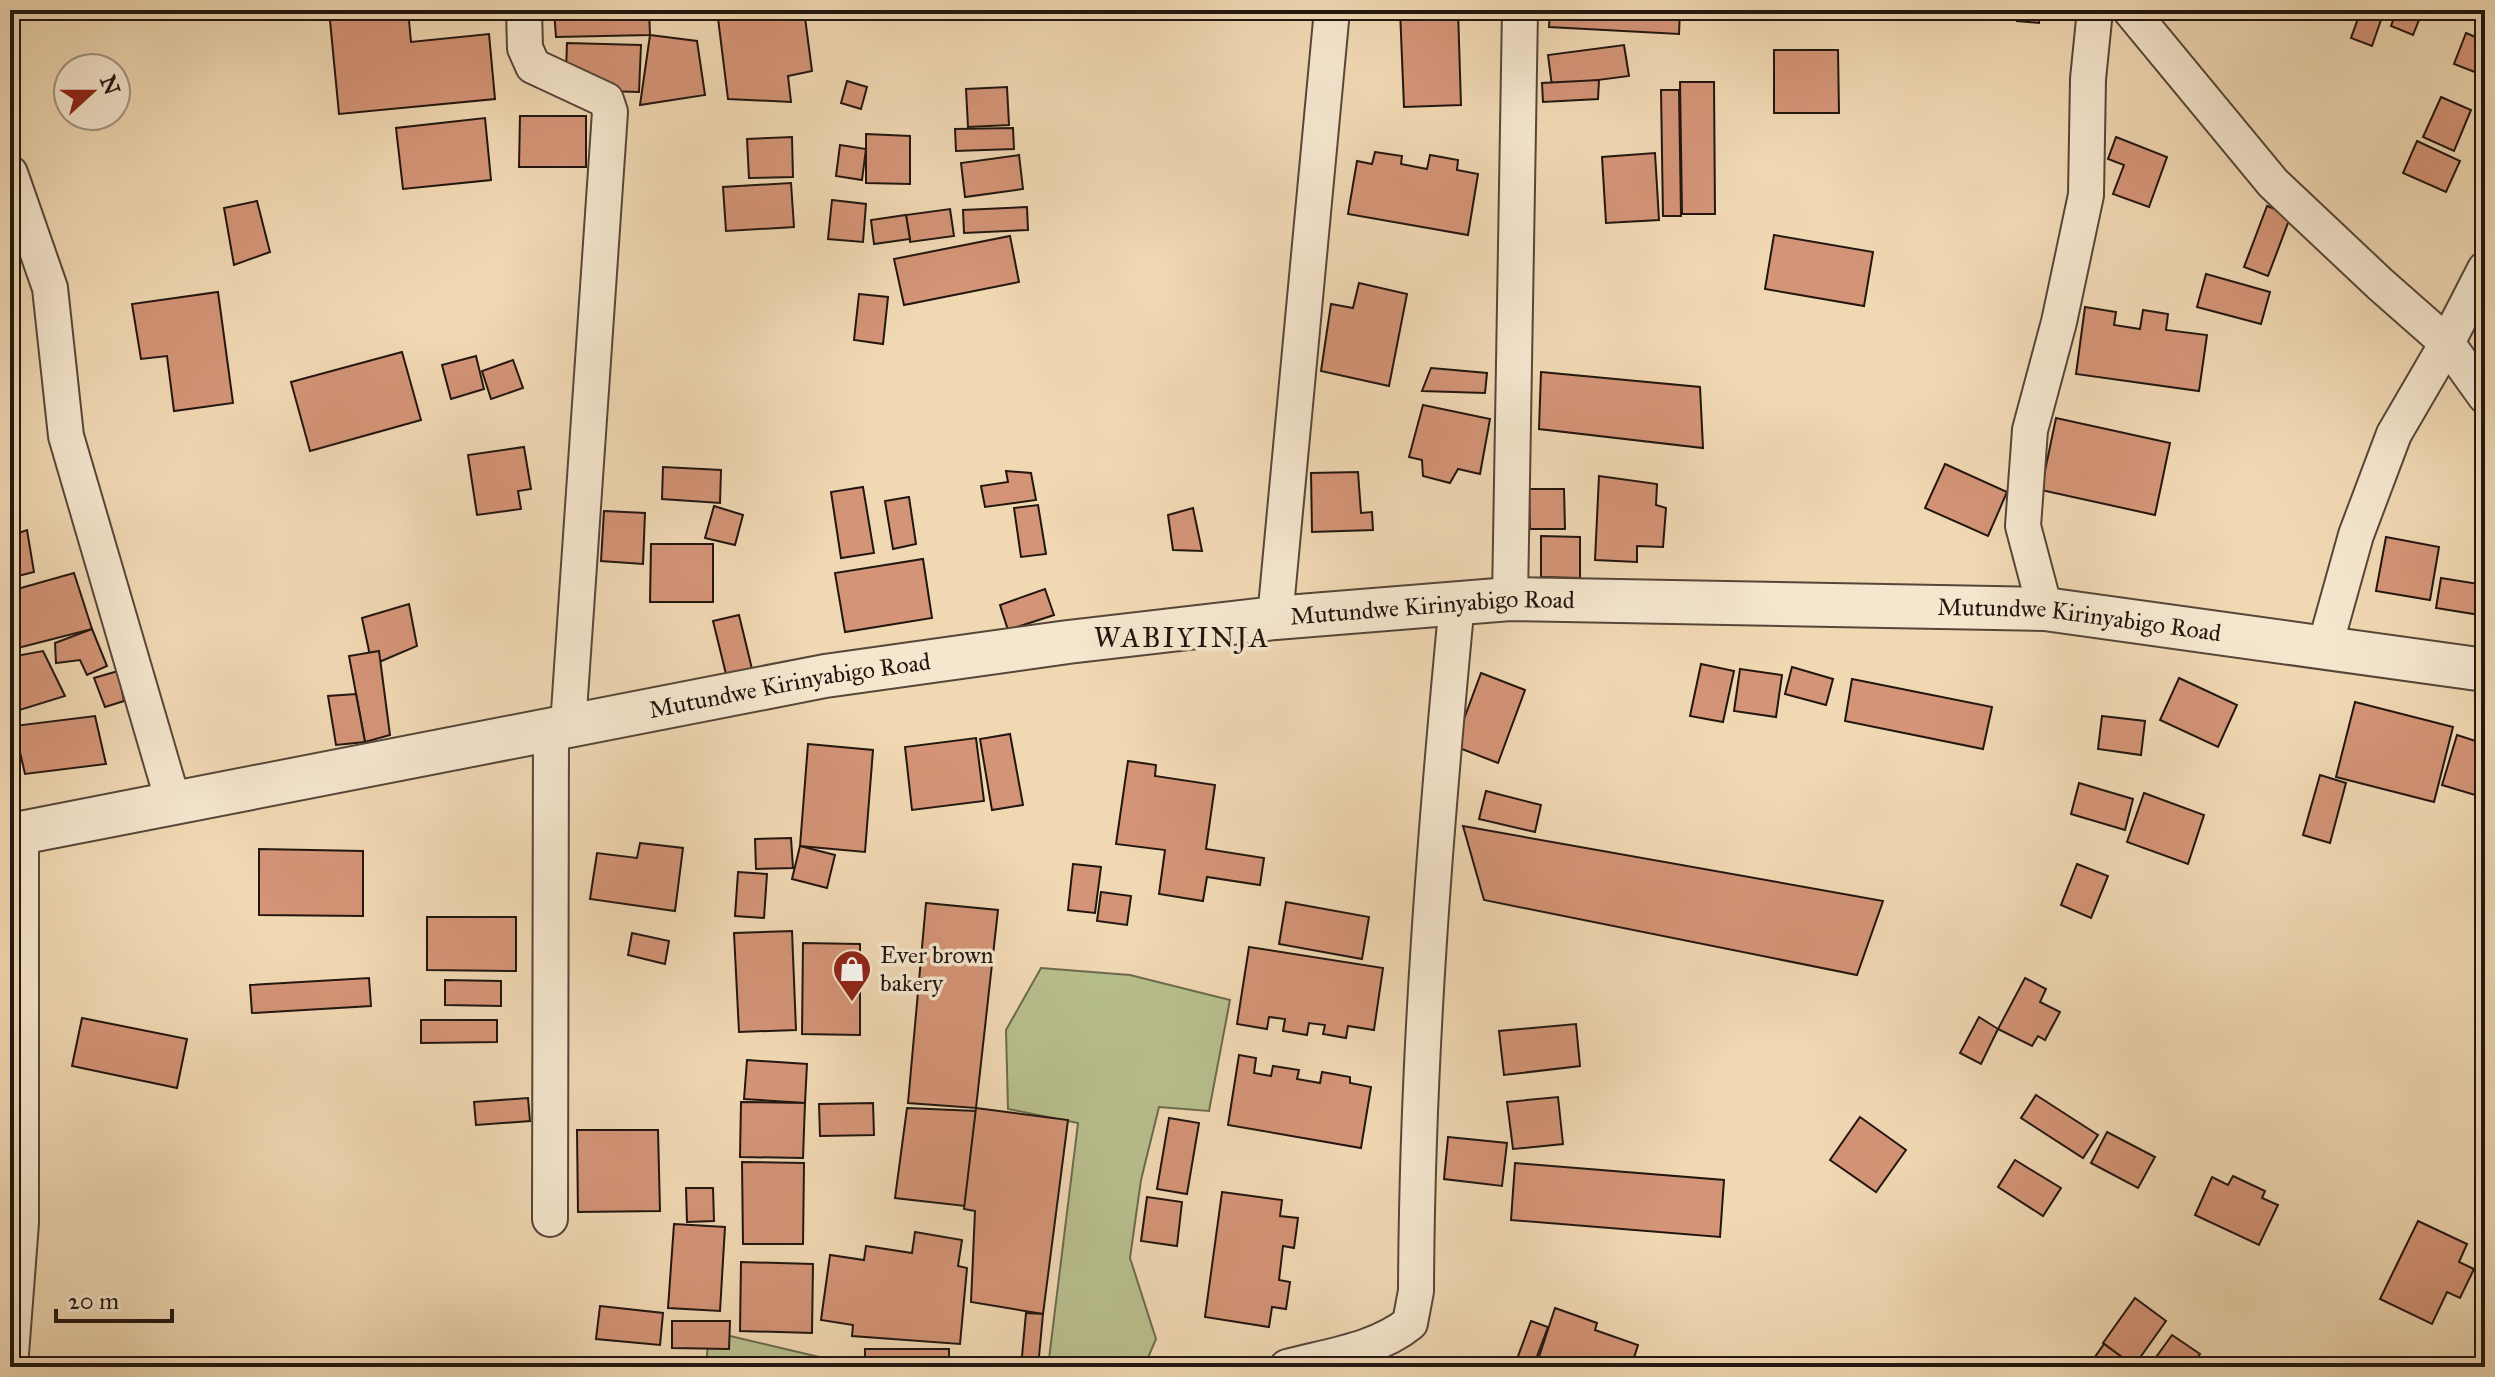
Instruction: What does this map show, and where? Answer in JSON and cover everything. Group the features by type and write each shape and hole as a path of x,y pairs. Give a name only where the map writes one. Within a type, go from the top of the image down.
{"street":[{"path":"524,10 525,48 533,66 606,100 610,112 560,727 550,1219"},
{"path":"1275,618 1332,10"},
{"path":"1510,599 1520,10"},
{"path":"2045,609 2023,526 2030,430 2059,322 2086,195 2088,79 2095,10"},
{"path":"2130,10 2273,183 2447,343 2485,396"},
{"path":"10,173 50,288 66,436 174,805"},
{"path":"2325,646 2356,535 2394,434 2447,343 2485,269"},
{"name":"Mutundwe Kirinyabigo Road","path":"16,834 825,676 1068,642 1275,618 1457,602 1510,599 2045,609 2485,670"},
{"path":"1287,1367 1378,1342 1395,1335 1410,1323 1416,1291 1422,1051 1437,804 1457,602"},
{"path":"10,1367 21,1223 16,834"}],"green space":[{"path":"1041,968 1130,975 1230,1000 1209,1111 1159,1107 1141,1180 1130,1258 1156,1339 1144,1367 1048,1367 1078,1123 1008,1109 1006,1030"},
{"path":"709,1331 819,1357 831,1367 706,1367"}],"building":[{"path":"329,10 408,10 411,42 489,34 495,99 339,114"},
{"path":"554,10 649,10 650,35 556,37"},
{"path":"654,10 676,10 676,20 654,20"},
{"path":"717,10 804,10 812,71 788,76 791,102 728,99"},
{"path":"1400,10 1458,10 1461,105 1404,107"},
{"path":"1550,10 1680,10 1679,34 1549,27"},
{"path":"2018,10 2040,10 2039,23 2017,21"},
{"path":"2397,10 2423,10 2413,35 2391,26"},
{"path":"2360,13 2381,20 2372,46 2351,38"},
{"path":"2466,33 2485,41 2485,76 2454,64"},
{"path":"650,35 697,41 705,95 640,105"},
{"path":"567,43 641,45 639,92 601,91 566,71"},
{"path":"1624,45 1629,76 1552,86 1548,55"},
{"path":"1774,50 1838,50 1839,113 1774,113"},
{"path":"1599,80 1598,99 1543,102 1542,83"},
{"path":"847,81 867,87 861,109 841,103"},
{"path":"1680,82 1714,82 1715,214 1682,214"},
{"path":"1007,87 1009,125 968,127 966,89"},
{"path":"1661,90 1679,90 1681,216 1663,216"},
{"path":"2441,97 2471,110 2454,151 2423,137"},
{"path":"520,116 586,116 586,167 519,167"},
{"path":"485,118 491,180 403,189 396,128"},
{"path":"1013,128 1014,149 956,151 955,129"},
{"path":"866,134 910,136 910,184 866,183"},
{"path":"792,137 793,177 749,178 747,139"},
{"path":"2116,137 2167,157 2149,207 2113,194 2124,165 2108,159"},
{"path":"2417,141 2460,161 2446,192 2403,173"},
{"path":"840,145 866,149 862,180 836,176"},
{"path":"1375,152 1402,156 1401,164 1427,169 1430,155 1458,160 1457,170 1478,174 1468,235 1348,214 1357,161 1372,164"},
{"path":"1655,153 1659,220 1606,223 1602,157"},
{"path":"1019,155 1023,189 965,197 961,163"},
{"path":"791,183 794,227 726,231 723,187"},
{"path":"832,200 866,204 863,242 828,239"},
{"path":"257,201 270,252 234,265 224,208"},
{"path":"2267,206 2291,215 2268,276 2244,267"},
{"path":"1027,207 1028,230 964,233 963,210"},
{"path":"950,209 954,236 910,242 906,215"},
{"path":"906,215 910,239 874,244 871,220"},
{"path":"1774,235 1873,252 1864,306 1765,289"},
{"path":"1010,236 1019,282 904,305 894,259"},
{"path":"2206,274 2270,292 2261,324 2197,307"},
{"path":"1359,283 1407,294 1389,386 1321,371 1331,304 1353,308"},
{"path":"218,292 233,403 174,411 167,356 141,359 132,304"},
{"path":"859,294 888,297 883,344 854,340"},
{"path":"2085,307 2116,312 2114,325 2140,329 2143,310 2168,314 2166,330 2207,335 2199,391 2076,374"},
{"path":"402,352 421,420 310,451 291,382"},
{"path":"476,356 484,389 451,399 442,365"},
{"path":"513,360 523,388 491,399 482,371"},
{"path":"1431,368 1487,373 1485,393 1422,391"},
{"path":"1541,372 1700,387 1703,448 1539,429"},
{"path":"1423,405 1490,419 1480,474 1458,469 1450,483 1423,476 1422,460 1409,457"},
{"path":"2056,418 2170,443 2155,515 2041,490"},
{"path":"524,447 531,489 518,491 521,509 477,515 468,455"},
{"path":"1945,464 2007,492 1988,536 1925,508"},
{"path":"663,467 721,470 720,503 662,499"},
{"path":"1006,471 1031,473 1036,500 985,507 981,486 1008,482"},
{"path":"1358,472 1361,513 1372,512 1373,530 1312,532 1311,473"},
{"path":"1599,476 1657,484 1656,505 1666,508 1663,547 1637,546 1637,562 1595,560"},
{"path":"863,487 874,553 841,558 831,492"},
{"path":"1529,489 1564,489 1565,529 1530,529"},
{"path":"909,497 916,544 893,549 885,501"},
{"path":"1038,505 1046,554 1021,557 1014,508"},
{"path":"714,506 743,515 735,545 705,538"},
{"path":"1193,508 1202,551 1173,550 1168,515"},
{"path":"604,511 645,513 643,564 601,561"},
{"path":"27,530 34,572 10,578 10,536"},
{"path":"1541,536 1580,537 1580,578 1541,577"},
{"path":"2386,537 2439,547 2430,600 2376,591"},
{"path":"651,544 713,544 713,602 650,602"},
{"path":"923,559 932,618 845,632 835,573"},
{"path":"74,573 92,629 10,650 10,591"},
{"path":"2441,578 2485,585 2480,615 2436,608"},
{"path":"1045,589 1054,615 1008,630 1000,605"},
{"path":"409,604 417,646 372,665 362,618"},
{"path":"739,615 752,669 726,674 713,621"},
{"path":"92,629 107,666 87,675 80,660 56,663 55,643"},
{"path":"43,651 65,696 10,713 10,657"},
{"path":"379,651 390,735 365,742 349,656"},
{"path":"1701,664 1734,671 1723,722 1690,716"},
{"path":"1792,667 1833,679 1826,705 1785,694"},
{"path":"1740,669 1782,675 1776,717 1734,711"},
{"path":"118,671 124,701 105,707 94,678"},
{"path":"1481,673 1525,690 1498,763 1454,746"},
{"path":"2179,678 2237,705 2218,747 2160,720"},
{"path":"1852,679 1992,707 1983,749 1845,721"},
{"path":"356,694 365,742 336,745 328,696"},
{"path":"2355,702 2453,727 2434,802 2336,777"},
{"path":"95,716 106,764 25,774 14,726"},
{"path":"2102,716 2145,721 2141,755 2098,749"},
{"path":"1010,734 1023,805 992,810 980,739"},
{"path":"2457,735 2485,744 2485,798 2442,785"},
{"path":"976,738 984,801 912,810 905,747"},
{"path":"808,744 873,750 865,852 800,846"},
{"path":"1128,761 1156,765 1155,776 1215,785 1206,849 1264,858 1260,885 1207,877 1203,901 1159,894 1165,850 1116,844"},
{"path":"2320,775 2346,783 2330,843 2303,835"},
{"path":"2079,783 2133,799 2125,830 2071,814"},
{"path":"1486,791 1541,805 1535,832 1479,819"},
{"path":"2144,793 2204,815 2188,864 2127,842"},
{"path":"1463,826 1883,901 1857,975 1484,900"},
{"path":"791,838 793,868 756,869 755,839"},
{"path":"640,843 683,848 675,911 590,899 597,853 637,858"},
{"path":"800,846 835,855 827,888 792,879"},
{"path":"259,849 363,851 363,916 259,915"},
{"path":"1073,864 1101,867 1095,913 1068,910"},
{"path":"2077,864 2108,876 2091,918 2061,905"},
{"path":"738,872 767,874 764,918 735,916"},
{"path":"1101,892 1131,896 1127,925 1097,921"},
{"path":"1286,902 1369,917 1362,959 1279,944"},
{"path":"926,903 998,910 976,1108 908,1103"},
{"path":"427,917 516,917 516,971 427,970"},
{"path":"792,931 796,1030 739,1032 734,933"},
{"path":"632,933 669,941 665,964 628,955"},
{"path":"803,943 860,944 860,1035 802,1034"},
{"path":"1249,947 1383,968 1374,1030 1348,1026 1346,1038 1323,1034 1325,1025 1309,1023 1307,1035 1283,1031 1285,1019 1269,1017 1267,1029 1237,1024"},
{"path":"369,978 371,1006 252,1013 250,985"},
{"path":"2025,978 2046,989 2040,1002 2060,1012 2045,1040 2038,1036 2032,1046 1998,1029"},
{"path":"445,980 501,981 501,1006 445,1005"},
{"path":"1979,1017 1998,1029 1981,1064 1960,1053"},
{"path":"82,1018 187,1039 177,1088 72,1066"},
{"path":"421,1020 497,1020 497,1042 421,1043"},
{"path":"1576,1024 1580,1066 1504,1075 1499,1031"},
{"path":"1239,1055 1256,1058 1254,1073 1271,1076 1273,1066 1299,1070 1297,1079 1320,1083 1322,1072 1350,1077 1350,1083 1371,1087 1361,1148 1228,1125"},
{"path":"747,1060 807,1064 805,1103 744,1099"},
{"path":"2036,1095 2098,1135 2083,1158 2021,1118"},
{"path":"1558,1097 1563,1144 1513,1149 1507,1102"},
{"path":"528,1098 530,1121 476,1125 474,1102"},
{"path":"741,1102 805,1103 803,1158 740,1157"},
{"path":"873,1103 874,1135 820,1136 819,1104"},
{"path":"907,1108 976,1111 965,1206 895,1198"},
{"path":"976,1108 1068,1120 1043,1314 971,1302 975,1211 964,1209"},
{"path":"1860,1117 1906,1150 1876,1192 1830,1160"},
{"path":"1169,1118 1199,1123 1187,1194 1157,1189"},
{"path":"577,1130 658,1130 660,1211 578,1212"},
{"path":"2107,1132 2155,1157 2138,1188 2091,1163"},
{"path":"1448,1137 1507,1143 1502,1186 1444,1179"},
{"path":"2015,1160 2061,1188 2043,1216 1998,1187"},
{"path":"742,1162 804,1163 803,1244 743,1244"},
{"path":"1515,1163 1724,1180 1720,1237 1511,1220"},
{"path":"2233,1176 2265,1191 2262,1198 2278,1205 2259,1245 2195,1215 2212,1177 2228,1185"},
{"path":"686,1188 713,1188 714,1221 687,1222"},
{"path":"1222,1192 1282,1200 1280,1216 1298,1218 1294,1248 1283,1246 1279,1280 1290,1282 1286,1309 1272,1307 1269,1327 1205,1317"},
{"path":"1147,1197 1182,1202 1177,1246 1141,1241"},
{"path":"2418,1221 2467,1244 2459,1262 2474,1269 2460,1298 2447,1292 2432,1324 2380,1299"},
{"path":"674,1224 725,1227 720,1311 668,1308"},
{"path":"915,1232 962,1240 958,1266 967,1268 960,1344 852,1336 853,1325 821,1320 830,1255 864,1260 866,1246 912,1253"},
{"path":"741,1262 813,1264 812,1333 740,1331"},
{"path":"2135,1298 2166,1321 2134,1366 2103,1343"},
{"path":"600,1306 663,1313 660,1345 596,1339"},
{"path":"1555,1308 1597,1323 1595,1330 1638,1345 1631,1367 1536,1366"},
{"path":"1026,1313 1043,1314 1038,1367 1021,1367"},
{"path":"672,1321 730,1321 729,1349 672,1348"},
{"path":"1531,1321 1548,1327 1533,1367 1514,1367"},
{"path":"2172,1335 2200,1354 2191,1367 2149,1367"},
{"path":"2104,1344 2134,1366 2088,1367"},
{"path":"865,1349 949,1349 949,1367 865,1367"}],"place":[{"name":"Ever brown bakery","path":"852,1003"}],"district":[{"name":"WABIYINJA","path":"1182,637"}]}
